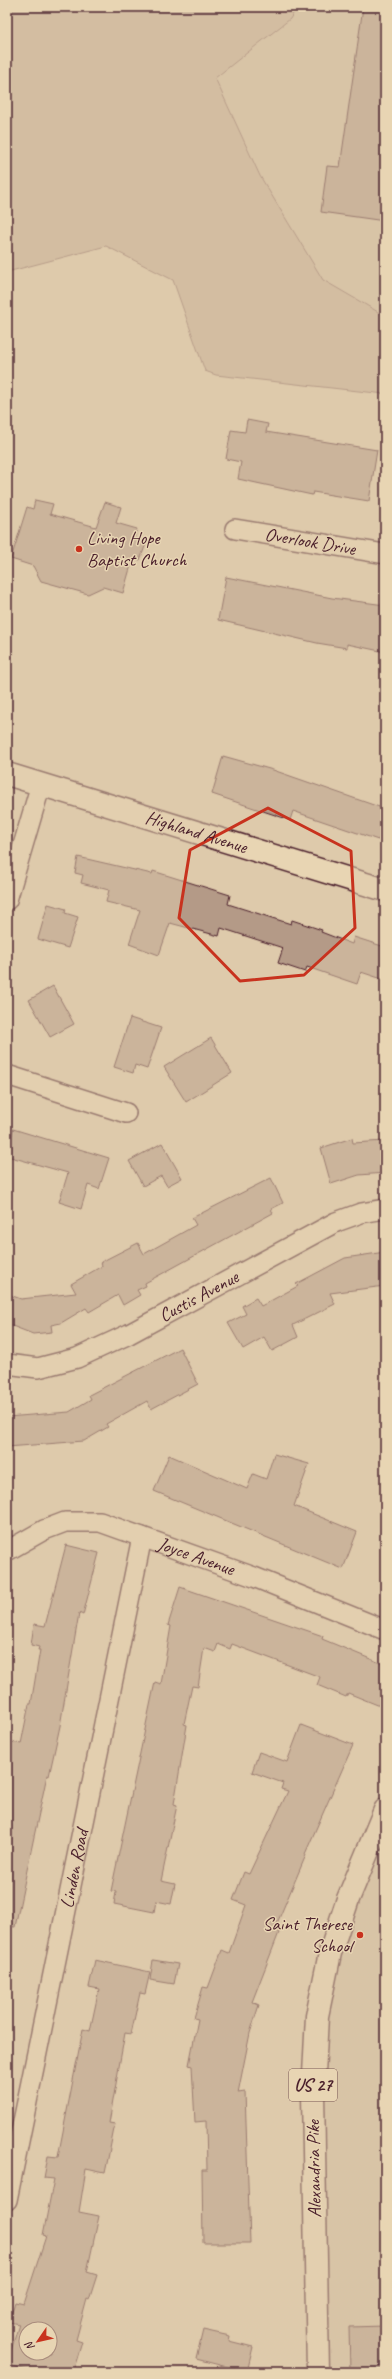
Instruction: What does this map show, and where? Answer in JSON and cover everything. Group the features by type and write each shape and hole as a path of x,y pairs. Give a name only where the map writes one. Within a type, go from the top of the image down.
{"main road":[{"name":"Highland Avenue","path":"7,774 385,890"},
{"name":"Alexandria Pike","path":"318,2372 313,2094 317,2016 332,1946 348,1899 385,1810"}],"street":[{"name":"Overlook Drive","path":"235,529 385,554"},
{"path":"7,900 40,784"},
{"path":"7,1075 126,1113"},
{"name":"Custis Avenue","path":"7,1364 38,1368 77,1358 129,1334 336,1222 361,1213 385,1209"},
{"name":"Joyce Avenue","path":"7,1551 44,1530 65,1522 100,1522 254,1577 385,1630"},
{"name":"Linden Road","path":"7,2200 142,1537"}],"highlighted area":[{"path":"268,808 351,851 355,928 304,975 240,981 179,918 190,850"}],"shaded area":[{"path":"7,7 297,7 290,19 215,78 260,176 323,280 385,316 385,394 216,375 205,371 173,280 106,246 7,272"},
{"path":"297,7 385,7 385,316 323,281 260,176 215,78 290,19"},
{"path":"385,1810 385,2372 318,2372 317,2016"}],"building":[{"path":"363,7 385,7 385,221 321,212 327,166 340,167"},
{"path":"247,420 268,424 266,432 377,450 369,501 313,492 312,495 238,479 241,462 226,459 231,430 245,432"},
{"name":"Living Hope Baptist Church","path":"35,500 53,504 50,514 96,527 105,502 121,507 116,523 137,529 134,538 147,541 140,560 133,558 123,593 103,587 88,594 41,581 33,566 11,559 27,507 33,509"},
{"path":"226,577 332,598 385,605 385,652 347,644 347,648 317,643 218,620"},
{"path":"223,756 273,770 385,809 385,841 378,840 293,811 290,820 212,794"},
{"path":"78,857 152,874 153,871 230,895 228,904 291,924 292,920 322,930 321,932 352,944 354,937 385,947 385,980 361,972 357,984 307,967 305,972 278,963 283,948 221,928 219,936 170,923 159,955 129,944 140,910 106,902 109,890 81,883 83,875 75,873"},
{"path":"48,904 66,909 65,913 78,917 68,948 38,939"},
{"path":"53,986 74,1024 50,1037 29,1000"},
{"path":"130,1018 161,1028 147,1069 135,1065 133,1073 114,1067"},
{"path":"211,1038 232,1073 186,1102 164,1067"},
{"path":"13,1129 109,1158 99,1189 88,1185 81,1209 59,1202 68,1173 7,1156"},
{"path":"352,1138 353,1143 385,1141 385,1173 359,1175 331,1184 321,1148"},
{"path":"162,1143 182,1178 167,1186 161,1176 143,1186 129,1161"},
{"path":"271,1178 283,1203 271,1209 273,1213 145,1283 146,1286 137,1290 140,1295 123,1305 118,1295 89,1312 86,1308 61,1323 51,1325 52,1332 33,1334 7,1324 7,1294 21,1299 76,1293 71,1284 102,1266 101,1262 138,1243 144,1254 196,1225 192,1218"},
{"path":"385,1252 385,1286 330,1293 335,1304 293,1325 298,1337 272,1351 264,1337 243,1349 228,1323 246,1314 242,1306 256,1298 261,1306 298,1286 296,1284 345,1258"},
{"path":"180,1348 198,1384 151,1409 147,1401 106,1424 108,1427 84,1441 7,1447 7,1417 69,1412 91,1399 89,1395"},
{"path":"274,1454 309,1464 294,1506 357,1532 343,1569 154,1491 169,1455 247,1489 253,1474 266,1479"},
{"path":"66,1545 99,1553 83,1615 79,1613 60,1726 49,1776 47,1775 15,1927 7,1926 7,1741 21,1744 29,1704 31,1704 40,1650 38,1650 39,1647 31,1645 34,1624 45,1626"},
{"path":"180,1587 323,1636 322,1639 385,1665 385,1708 348,1693 346,1697 317,1685 320,1677 232,1644 230,1649 218,1644 215,1652 204,1648 198,1687 192,1686 184,1724 187,1725 174,1804 177,1805 161,1881 175,1884 171,1904 156,1901 154,1912 114,1904 116,1892 111,1891 155,1682 161,1684 171,1626 168,1625"},
{"path":"301,1725 353,1745 305,1854 306,1855 275,1928 280,1930 252,2002 259,2005 250,2033 238,2093 245,2092 250,2243 203,2243 202,2170 207,2170 206,2121 195,2122 192,2066 189,2065 198,2019 194,2018 203,1987 208,1988 222,1950 229,1953 246,1905 233,1900 244,1872 249,1874 288,1791 281,1789 283,1783 252,1772 259,1752 287,1762"},
{"path":"95,1960 150,1972 145,1994 140,1993 131,2034 125,2033 109,2123 115,2124 105,2173 86,2169 79,2212 99,2216 87,2272 97,2275 89,2300 87,2299 76,2340 82,2342 73,2372 32,2372 7,2364 18,2327 18,2361 58,2361 58,2321 18,2321 18,2324 9,2322 15,2302 24,2304 46,2236 43,2235 54,2179 44,2178 48,2156 58,2157 83,2029 90,2031 99,1989 89,1987"},
{"path":"153,1960 178,1964 174,1984 150,1980"},
{"path":"385,2326 385,2370 350,2370 349,2327"},
{"path":"203,2330 230,2336 229,2341 253,2347 247,2372 196,2359"}],"place":[{"name":"Living Hope Baptist Church","path":"79,549"},
{"name":"Saint Therese School","path":"360,1935"}]}
